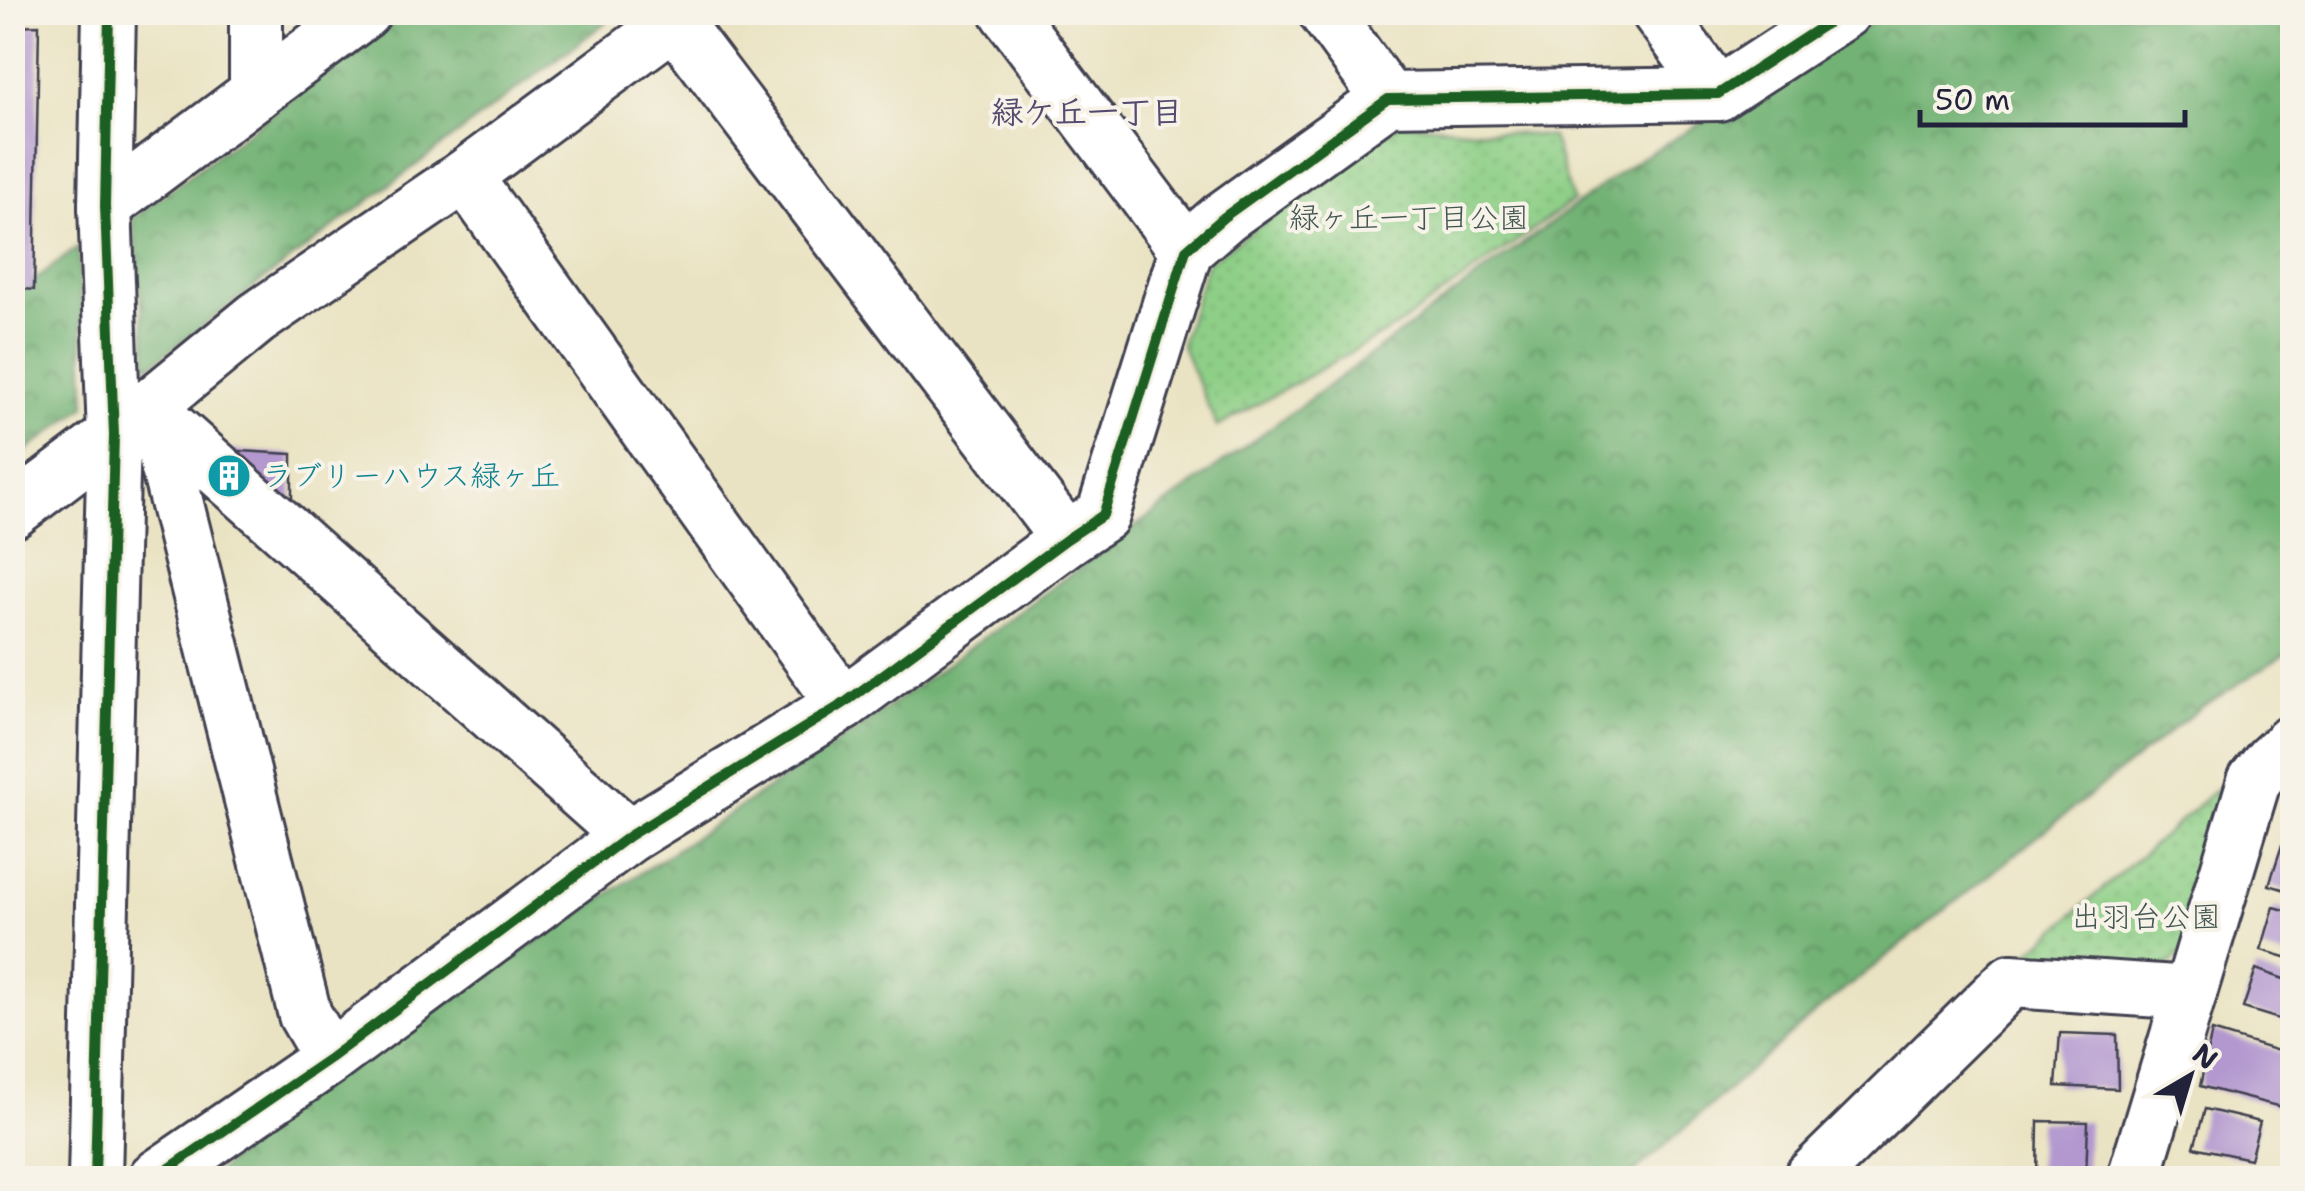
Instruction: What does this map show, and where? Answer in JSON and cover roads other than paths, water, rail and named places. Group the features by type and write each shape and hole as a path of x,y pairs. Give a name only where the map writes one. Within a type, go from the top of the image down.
{"street":[{"path":"109,12 105,206 134,424 305,1014 330,1058"},
{"path":"256,12 256,92"},
{"path":"105,206 364,12"},
{"path":"1006,12 1186,250"},
{"path":"1325,12 1388,99"},
{"path":"1658,12 1718,94"},
{"path":"156,1178 330,1058 630,836 842,704 1103,515 1186,250 1224,217 1388,99 1718,94 1844,12"},
{"path":"12,512 134,424 256,318 465,176 681,17 1066,539"},
{"path":"465,176 842,704"},
{"path":"134,424 630,836"},
{"path":"95,1178 134,424"},
{"path":"2134,1178 2254,781 2292,741"},
{"path":"1810,1178 2010,982 2190,993"}],"place":[{"name":"ラブリーハウス緑ヶ丘","path":"229,476"}],"district":[{"name":"緑ケ丘一丁目","path":"1087,112"}],"park label":[{"name":"緑ヶ丘一丁目公園","path":"1409,218"},
{"name":"出羽台公園","path":"2146,917"}]}
